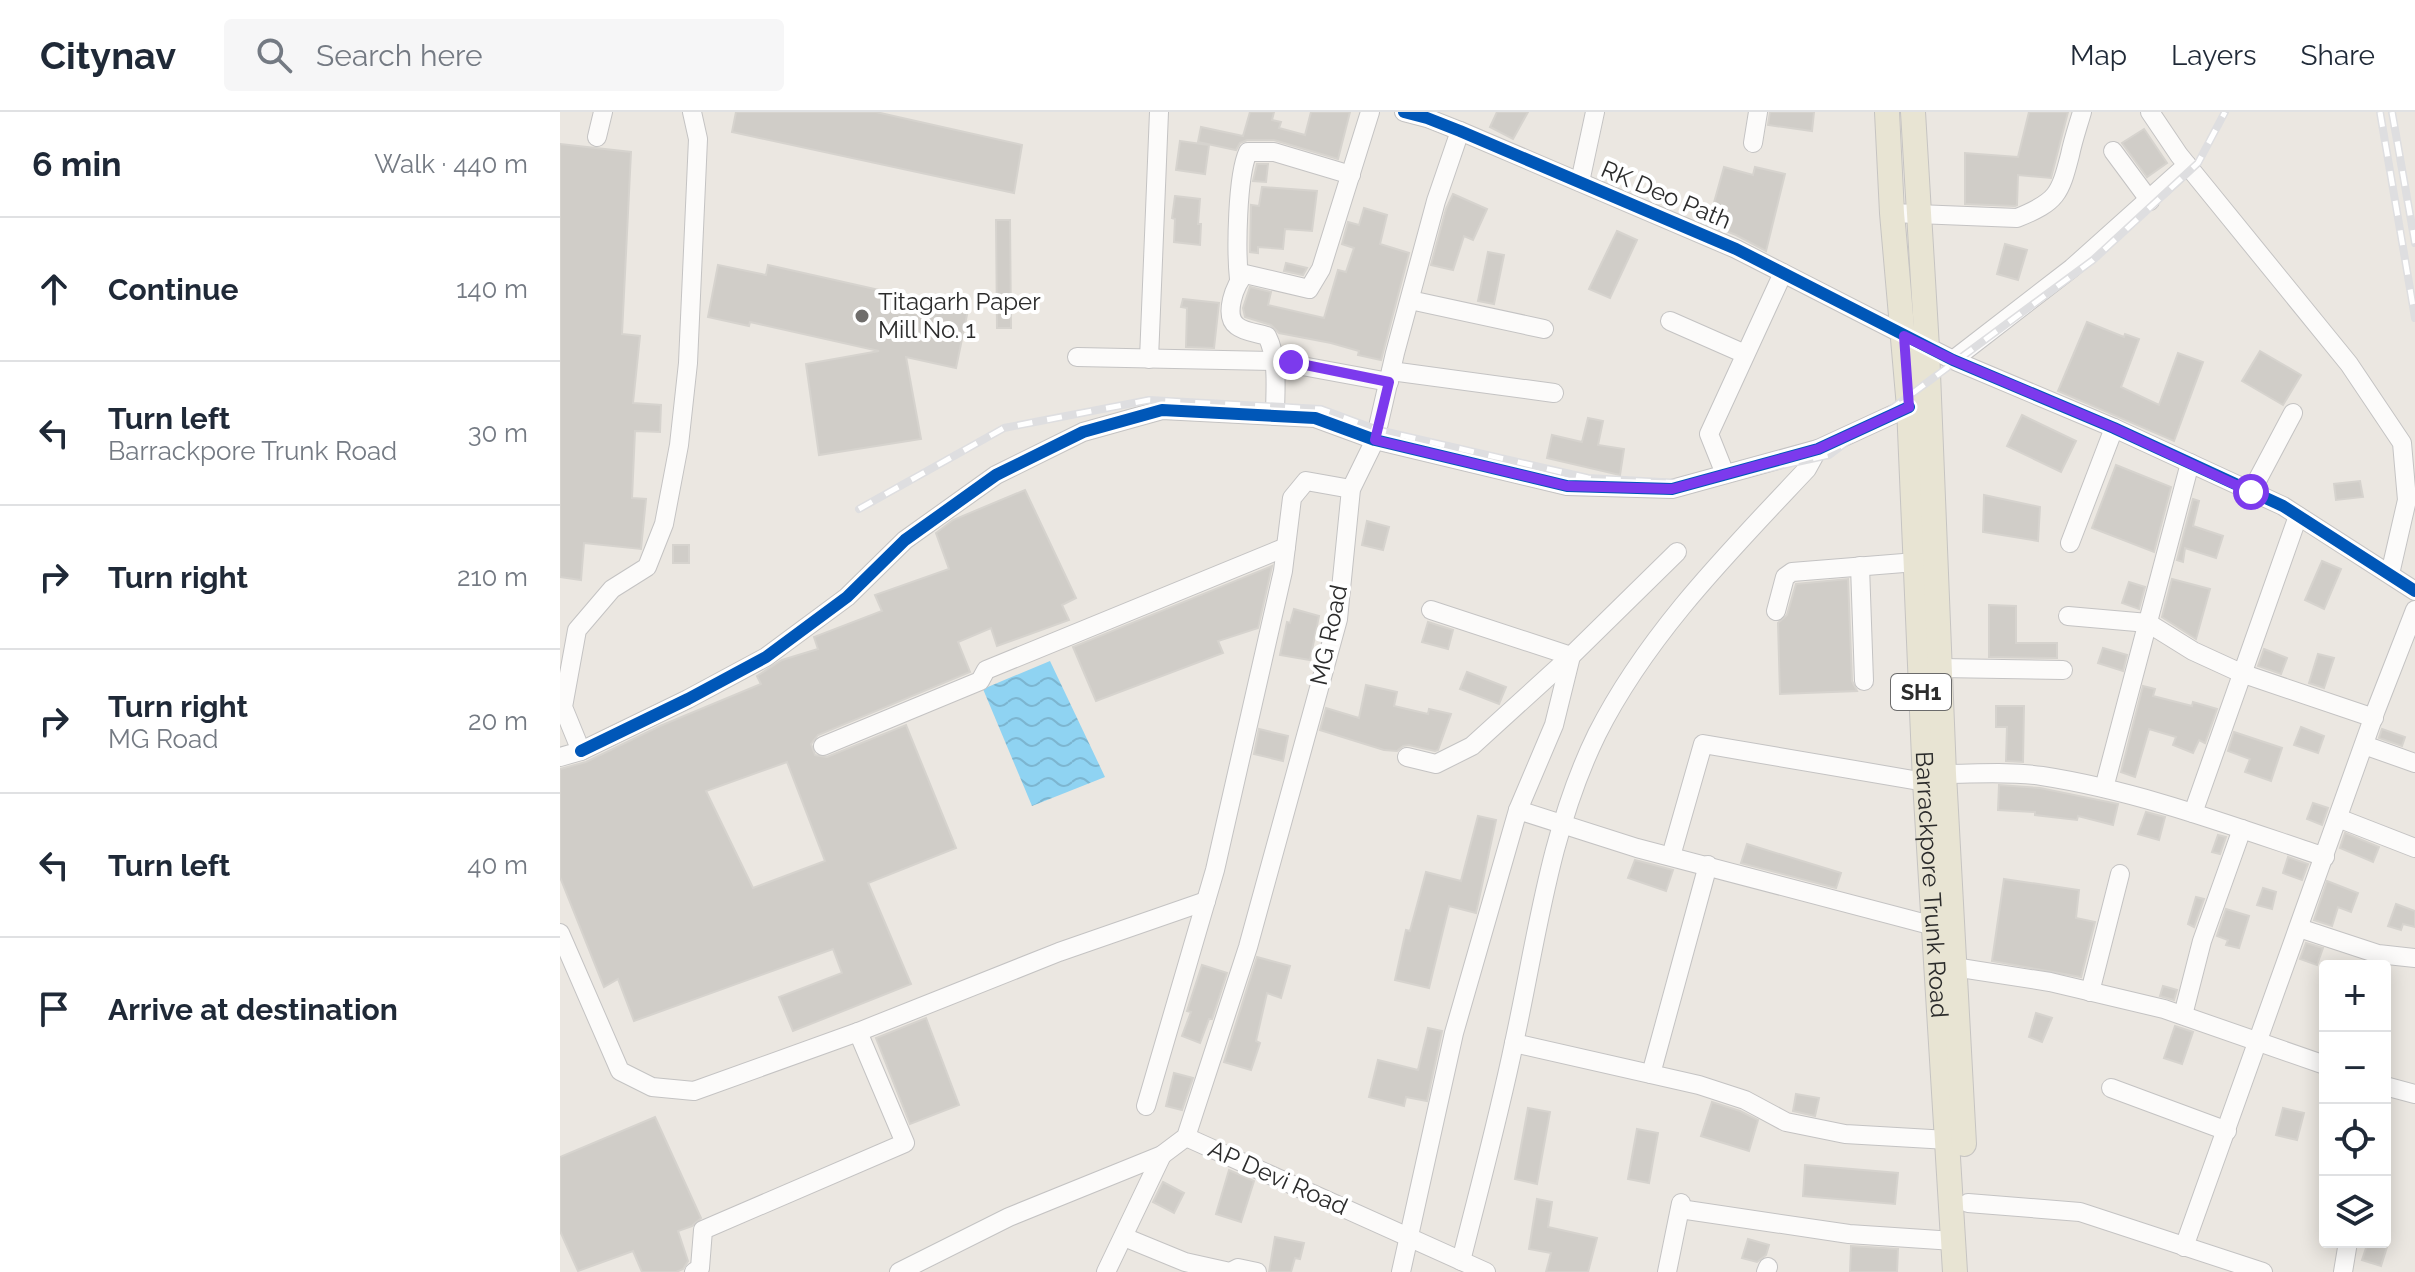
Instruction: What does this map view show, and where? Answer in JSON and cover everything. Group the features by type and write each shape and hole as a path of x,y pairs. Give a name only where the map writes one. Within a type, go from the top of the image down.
{"main road":[{"name":"Barrackpore Trunk Road","path":"1887,112 1892,213 1909,407 1916,562 1954,967 1971,1272"},
{"name":"Barrackpore Trunk Road","path":"1913,112 1927,348 1940,668 1934,778 1934,926 1955,1272"}],"street":[{"path":"597,137 603,112"},
{"path":"581,751 563,707 577,630 612,589 647,567 664,524 679,445 688,363 698,139 692,112"},
{"path":"1149,359 1159,112"},
{"path":"1239,279 1245,274 1255,275 1309,289 1321,269 1370,112"},
{"name":"RK Deo Path","path":"1404,112 1428,115 1736,249 1927,348 2190,463 2298,516 2415,591"},
{"path":"1580,182 1595,112"},
{"path":"1753,143 1758,112"},
{"path":"1892,213 2017,218 2031,212 2054,197 2064,182 2082,112"},
{"path":"2150,112 2187,165 2349,364 2402,443 2407,500 2390,574"},
{"name":"MG Road","path":"1186,1137 1248,947 1338,619 1351,489 1375,440 1436,201 1460,131"},
{"path":"2113,151 2150,201"},
{"path":"1275,416 1275,361 1267,336 1238,328 1232,322 1231,313 1239,279 1236,255 1243,168 1248,152 1274,152 1351,175"},
{"path":"1953,360 2072,268 2187,165"},
{"path":"1725,474 1709,434 1783,273"},
{"path":"1410,300 1544,329"},
{"path":"1670,321 1745,354"},
{"path":"1077,357 1275,361 1390,377 1554,393"},
{"path":"560,757 581,751 766,657 847,597 905,540 996,475 1083,432 1162,410 1315,418 1375,440 1567,486 1672,489 1818,449 1909,407"},
{"path":"2251,492 2293,413"},
{"path":"2070,543 2114,428"},
{"path":"1472,1268 1531,949 1560,824 1597,734 1642,660 1706,577 1813,463 1818,449"},
{"path":"2104,788 2190,463"},
{"path":"1146,1106 1219,855 1283,571 1292,498 1306,481 1351,489"},
{"path":"2193,813 2298,516"},
{"path":"823,746 980,681 986,670 1286,547"},
{"path":"1407,757 1436,764 1472,746 1571,656 1677,552"},
{"path":"1776,611 1785,577 1792,572 1916,562"},
{"path":"1860,566 1864,681"},
{"path":"1431,610 1571,656"},
{"path":"2184,1247 2415,610"},
{"path":"2068,616 2148,623 2193,651 2241,673 2374,718"},
{"path":"1401,1272 1454,1033 1518,810 1554,725 1571,656"},
{"path":"1940,668 2063,670"},
{"path":"1671,856 1703,744 1934,778 2038,775 2104,788 2193,813 2325,857"},
{"path":"2364,745 2415,763"},
{"path":"1518,810 1822,899 1934,926"},
{"path":"2338,818 2415,848"},
{"path":"2183,1015 2202,941 2242,829"},
{"path":"1651,1074 1708,865"},
{"path":"2090,992 2120,874"},
{"path":"560,933 620,1071 652,1087 694,1091 858,1032 1059,952 1206,901"},
{"path":"2299,928 2378,954 2415,958"},
{"path":"1954,967 2050,982 2183,1015 2319,1063"},
{"path":"694,1272 700,1268 703,1230 905,1143 858,1032"},
{"path":"1514,1043 1699,1085 1745,1100 1786,1122 1845,1134 1948,1140"},
{"path":"2111,1088 2227,1131"},
{"path":"2391,1088 2415,1094"},
{"name":"AP Devi Road","path":"899,1272 924,1266 1009,1217 1162,1155 1186,1137 1472,1268"},
{"path":"1106,1272 1162,1155"},
{"path":"1968,1203 2080,1212 2184,1247 2206,1263 2263,1272"},
{"path":"1667,1272 1680,1206 1849,1234 1954,1241"},
{"path":"1124,1237 1185,1262 1230,1272 1238,1268 1257,1272"},
{"path":"2343,1272 2347,1248"}],"water":[{"path":"1050,661 1105,777 1032,806 983,689"}],"building":[{"path":"736,112 876,112 1022,145 1014,193 732,132"},
{"path":"1250,112 1274,112 1272,120 1281,122 1279,128 1305,135 1311,112 1350,112 1338,159 1274,140 1247,140 1240,143 1236,150 1198,142 1201,127 1243,136"},
{"path":"1497,112 1528,112 1513,139 1490,127"},
{"path":"1770,112 1814,112 1812,131 1768,125"},
{"path":"2029,112 2068,112 2051,178 2018,175 2015,206 1965,204 1965,153 2018,157"},
{"path":"2144,129 2167,163 2147,177 2122,143"},
{"path":"1180,141 1209,145 1205,174 1176,170"},
{"path":"560,144 631,152 622,334 640,336 633,403 661,405 660,432 635,431 632,498 646,499 641,549 584,543 581,580 560,577"},
{"path":"1257,164 1268,164 1266,182 1253,181"},
{"path":"1724,167 1753,175 1755,167 1785,174 1766,251 1708,224"},
{"path":"1262,187 1317,191 1312,231 1285,229 1283,249 1258,247 1258,253 1250,252 1251,205 1259,206"},
{"path":"1453,194 1487,209 1473,240 1464,236 1453,270 1431,265"},
{"path":"1175,196 1200,199 1200,245 1174,242 1175,219 1172,218"},
{"path":"1364,208 1387,215 1380,244 1409,253 1381,360 1358,355 1359,351 1331,343 1279,333 1271,325 1245,317 1243,308 1250,287 1271,292 1268,305 1324,318 1338,270 1346,272 1354,248 1342,244 1348,222 1359,225"},
{"path":"996,220 1010,220 1011,328 997,328"},
{"path":"1617,231 1637,240 1610,298 1589,289"},
{"path":"2005,244 2027,250 2018,280 1997,274"},
{"path":"1488,252 1504,255 1494,304 1478,301"},
{"path":"1286,263 1307,268 1303,275 1284,271"},
{"path":"718,265 766,275 768,265 968,310 956,368 906,357 921,439 819,455 806,364 879,351 750,322 749,326 708,317"},
{"path":"1183,299 1219,303 1214,348 1186,347 1187,308 1181,307"},
{"path":"2087,322 2124,337 2125,334 2139,339 2121,387 2159,405 2178,353 2203,362 2174,441 2058,391"},
{"path":"2260,351 2301,375 2283,405 2242,381"},
{"path":"2022,415 2076,441 2061,472 2007,446"},
{"path":"1588,418 1603,421 1598,445 1624,449 1620,475 1547,458 1552,435 1582,442"},
{"path":"2116,465 2171,487 2154,552 2092,528"},
{"path":"2360,481 2363,497 2336,500 2334,484"},
{"path":"1025,490 1076,598 1062,605 1069,620 997,646 991,628 958,642 970,672 818,735 811,744 815,755 827,757 906,725 956,848 868,883 911,984 793,1031 779,997 842,973 833,949 634,1021 618,979 604,987 560,877 560,769 586,762 660,726 761,684 757,676 782,660 818,649 814,637 882,611 875,595 949,569 936,533 953,520","holes":["787,762 825,861 753,888 706,791"]},
{"path":"1984,495 2040,507 2038,541 1983,532"},
{"path":"2193,499 2199,501 2193,526 2223,536 2216,558 2185,548 2183,562 2177,560"},
{"path":"1367,521 1389,527 1383,550 1362,545"},
{"path":"673,545 689,545 689,563 673,563"},
{"path":"2322,561 2341,569 2324,609 2305,600"},
{"path":"1272,566 1258,628 1218,641 1223,653 1096,701 1073,647"},
{"path":"1848,579 1852,681 1857,691 1780,694 1778,623 1787,615 1796,584"},
{"path":"2172,579 2210,589 2196,639 2162,617"},
{"path":"2129,582 2145,587 2139,609 2122,603"},
{"path":"1989,605 2016,606 2016,643 2057,643 2057,658 1989,657"},
{"path":"1294,609 1319,616 1310,660 1280,655 1287,622 1290,623"},
{"path":"1428,622 1453,630 1448,649 1422,642"},
{"path":"2103,648 2127,655 2123,671 2098,663"},
{"path":"2264,649 2287,658 2281,674 2258,666"},
{"path":"2318,654 2334,658 2324,688 2309,683"},
{"path":"1467,672 1506,687 1499,704 1460,689"},
{"path":"1366,685 1397,692 1394,706 1428,714 1429,709 1451,714 1438,750 1409,745 1397,751 1384,750 1320,730 1326,708 1359,718"},
{"path":"2143,686 2155,689 2153,696 2217,709 2205,743 2199,740 2193,753 2173,745 2176,737 2149,729 2135,777 2121,772"},
{"path":"1996,706 2024,706 2023,762 2006,761 2007,727 1996,727"},
{"path":"2301,727 2324,736 2318,753 2294,745"},
{"path":"1259,729 1288,736 1283,761 1254,754"},
{"path":"2382,729 2405,737 2402,746 2379,738"},
{"path":"2234,732 2282,748 2271,781 2245,772 2250,759 2228,751"},
{"path":"1999,785 2040,788 2118,804 2113,825 2078,816 2077,820 2035,815 2035,812 1998,810"},
{"path":"2313,803 2328,808 2322,825 2307,819"},
{"path":"2146,812 2165,817 2159,840 2138,834"},
{"path":"1478,816 1496,820 1476,913 1449,906 1429,988 1395,980 1406,930 1410,931 1426,872 1461,881"},
{"path":"2345,833 2379,847 2373,862 2340,848"},
{"path":"2218,835 2226,837 2220,854 2212,852"},
{"path":"1747,844 1841,873 1836,888 1741,863"},
{"path":"2288,857 2308,864 2302,880 2283,873"},
{"path":"1635,860 1673,870 1666,891 1628,878"},
{"path":"2004,879 2079,890 2076,918 2095,922 2081,977 1992,961"},
{"path":"2327,881 2358,893 2351,912 2338,907 2332,926 2314,920"},
{"path":"2263,888 2276,892 2272,909 2257,905"},
{"path":"2196,897 2204,899 2194,927 2188,924"},
{"path":"2396,904 2415,911 2415,927 2403,924 2401,930 2388,926"},
{"path":"2226,909 2249,916 2239,948 2226,945 2228,940 2217,936"},
{"path":"2306,943 2323,948 2317,965 2300,959"},
{"path":"1257,957 1290,966 1281,998 1267,993 1256,1041 1260,1043 1251,1070 1224,1062"},
{"path":"1202,965 1227,973 1212,1019 1209,1019 1200,1043 1182,1036"},
{"path":"2163,986 2177,990 2174,1000 2160,996"},
{"path":"2036,1013 2052,1018 2042,1042 2029,1037"},
{"path":"926,1018 959,1105 910,1124 876,1038"},
{"path":"2175,1026 2193,1032 2182,1064 2164,1058"},
{"path":"1428,1028 1442,1031 1427,1101 1406,1097 1404,1106 1369,1097 1378,1060 1418,1070"},
{"path":"1174,1073 1193,1078 1182,1110 1166,1106"},
{"path":"1796,1094 1819,1098 1815,1116 1793,1111"},
{"path":"1712,1102 1758,1120 1749,1151 1701,1136"},
{"path":"1528,1108 1550,1112 1537,1184 1515,1179"},
{"path":"2283,1108 2304,1113 2297,1140 2276,1135"},
{"path":"655,1117 701,1218 692,1226 678,1231 688,1261 683,1269 676,1272 642,1272 633,1251 578,1271 560,1231 560,1157"},
{"path":"1637,1129 1658,1133 1649,1183 1628,1179"},
{"path":"1805,1165 1898,1173 1895,1204 1803,1196"},
{"path":"1229,1170 1254,1181 1241,1222 1216,1214"},
{"path":"1163,1182 1184,1193 1174,1213 1153,1202"},
{"path":"1537,1199 1552,1202 1548,1227 1597,1238 1588,1272 1546,1272 1551,1253 1529,1249"},
{"path":"1275,1237 1304,1243 1300,1259 1295,1258 1291,1272 1269,1272"},
{"path":"1748,1239 1769,1245 1766,1255 1757,1262 1742,1258"},
{"path":"1851,1246 1898,1249 1897,1272 1850,1272"},
{"path":"2366,1248 2387,1248 2381,1266 2362,1260"}],"railway":[{"path":"859,509 1004,428 1149,400 1321,409 1378,430 1588,478 1697,484 1829,455 2093,260 2198,163 2225,112"},
{"path":"2380,112 2415,318"},
{"path":"2392,112 2415,243"}],"cycle path":[{"path":"1404,112 1460,131 1736,249 1953,360 2114,428 2283,506 2415,591"},
{"path":"581,751 766,657 847,597 905,540 996,475 1083,432 1162,410 1315,418 1375,440 1567,486 1672,489 1818,449 1909,407"}],"place":[{"name":"Titagarh Paper Mill No. 1","path":"862,316"}],"route":[{"path":"1291,362 1389,382 1375,440 1567,486 1672,489 1818,449 1909,407 1904,336 2251,492"}]}
